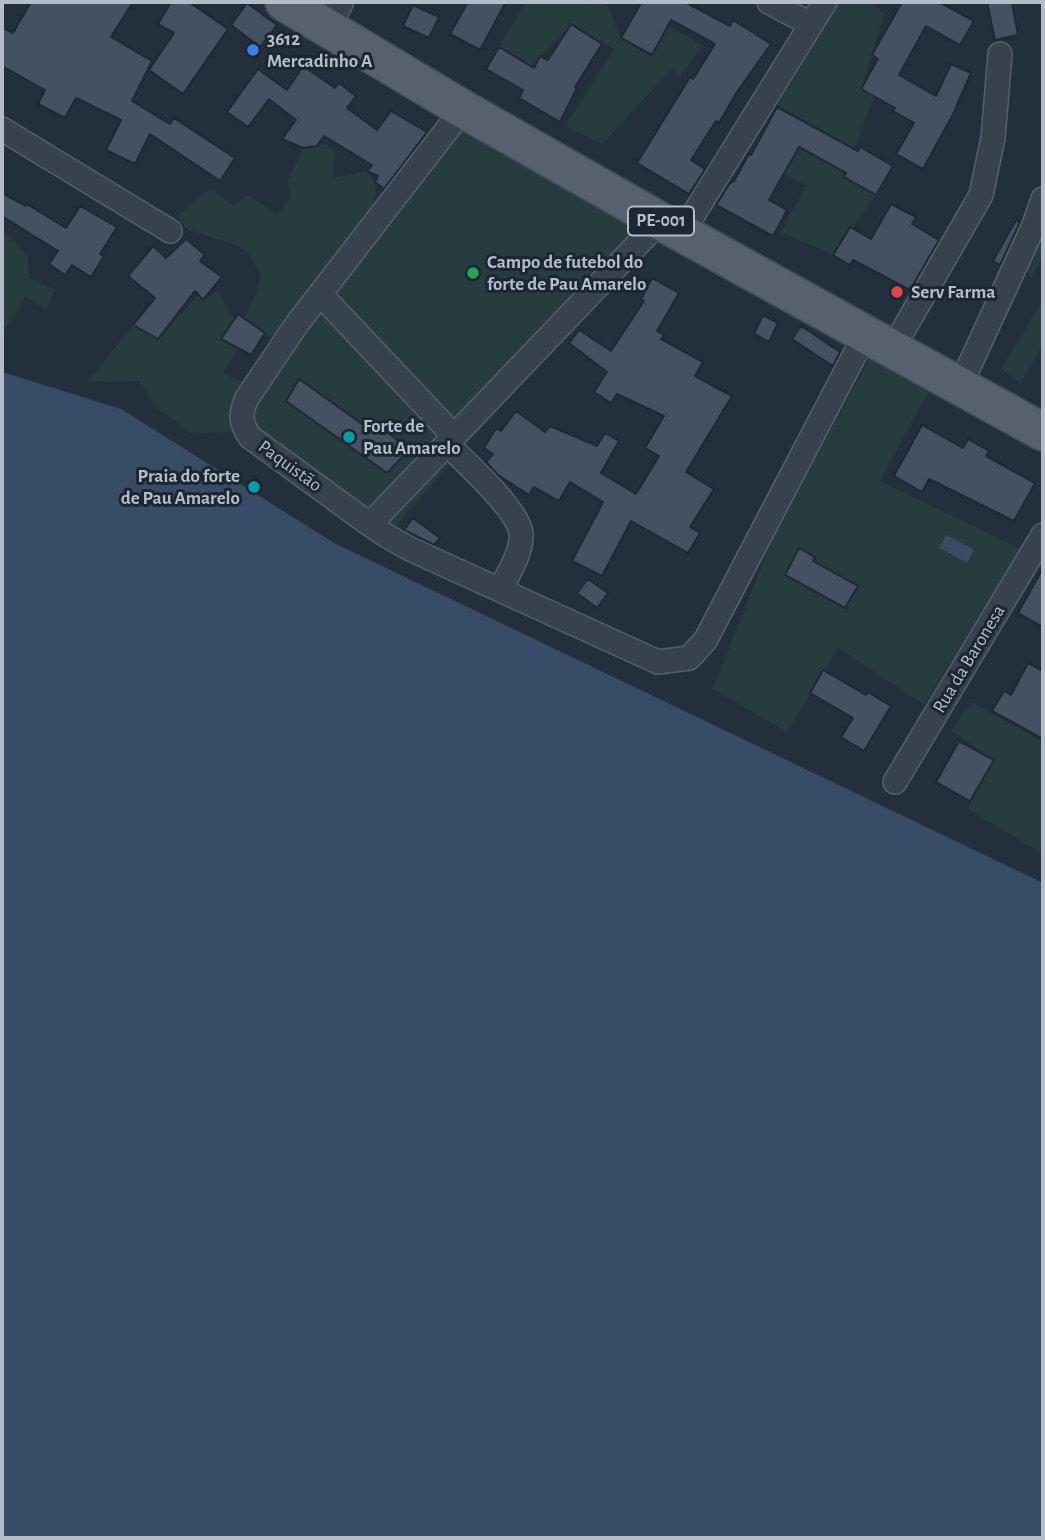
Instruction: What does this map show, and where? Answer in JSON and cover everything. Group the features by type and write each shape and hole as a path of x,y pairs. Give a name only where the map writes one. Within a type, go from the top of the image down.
{"main road":[{"name":"PE-001","path":"284,2 332,13 463,109 1043,432"}],"street":[{"path":"769,2 810,24"},
{"path":"365,521 375,519 450,440 671,227 825,2"},
{"name":"Paquistão","path":"463,109 320,294 247,398 242,409 242,421 250,437 387,536 658,662 688,658 705,641 880,341 981,195 993,138 1000,54"},
{"path":"2,128 170,231"},
{"path":"960,386 1034,225 1043,199"},
{"path":"320,294 514,516 521,533 511,569 500,590"},
{"name":"Rua da Baronesa","path":"895,782 1043,535"}],"green space":[{"path":"526,2 584,2 588,5 591,2 606,2 621,38 668,26 703,45 679,78 672,69 602,144 565,126 614,49 572,24 531,66 499,47"},
{"path":"839,2 869,2 884,14 861,89 874,96 844,177 876,195 833,255 781,232 806,186 749,154 765,128 821,159 777,107"},
{"path":"469,121 656,230 393,529 245,434 243,415 292,339"},
{"path":"327,144 335,150 333,178 367,171 375,182 376,194 367,223 279,343 244,318 257,292 261,275 248,252 231,243 188,230 177,216 211,188 233,206 248,195 277,215 290,198 288,179 303,148"},
{"path":"1043,225 1043,256 1031,278 1024,265"},
{"path":"2,228 28,257 29,278 55,290 46,310 26,296 2,335"},
{"path":"217,291 234,320 239,348 223,373 248,384 230,432 190,433 157,408 139,381 87,382 133,325 159,339 198,295 203,300"},
{"path":"1043,300 1043,345 1021,383 1001,369"},
{"path":"872,354 932,385 880,481 1020,549 924,705 838,648 787,732 713,689 775,533"},
{"path":"971,702 1043,742 1043,854 968,809 993,760 952,731"}],"water":[{"path":"2,372 121,409 334,543 1043,883 1043,1538 2,1538"},
{"path":"946,535 974,550 967,563 939,548"}],"building":[{"path":"31,2 133,2 111,37 152,61 132,101 170,124 174,118 235,158 220,181 150,134 135,164 106,150 121,120 76,98 65,118 38,104 45,90 2,66 2,27 13,33"},
{"path":"171,2 189,2 228,29 183,94 149,70 174,33 158,24"},
{"path":"468,2 506,2 480,50 450,34"},
{"path":"639,2 685,2 730,26 733,20 771,44 691,160 705,169 689,194 637,163 690,77 693,79 715,44 671,20 652,55 621,38 641,3"},
{"path":"902,2 939,2 974,21 960,45 926,26 899,75 936,96 951,64 971,73 957,107 923,169 896,154 914,123 893,111 895,108 861,89 878,59 872,55"},
{"path":"987,2 1012,2 1018,35 995,40"},
{"path":"247,3 277,25 260,47 231,25"},
{"path":"413,5 439,17 429,38 403,26"},
{"path":"571,24 602,44 575,87 577,88 560,122 519,98 523,90 486,69 499,47 534,68 540,56 548,60"},
{"path":"303,66 335,88 339,83 356,96 347,108 377,130 391,111 427,132 384,189 375,182 378,176 367,171 372,165 324,136 317,146 303,148 282,139 296,120 269,99 248,127 227,112 258,69 287,90"},
{"path":"777,107 858,151 860,147 893,166 876,195 844,177 846,173 799,147 769,200 787,210 773,236 716,205 749,154 751,155"},
{"path":"2,193 26,206 27,204 66,228 80,206 117,227 100,254 104,256 91,277 72,265 65,275 49,264 58,251 2,216"},
{"path":"891,204 916,217 912,224 939,240 910,290 853,260 850,265 833,255 850,227 871,239"},
{"path":"1016,220 1020,222 1000,265 993,261"},
{"path":"186,239 205,255 200,261 222,277 203,300 195,291 158,339 133,325 155,298 128,276 153,246 166,258"},
{"path":"652,278 679,293 657,331 664,335 661,339 703,362 695,376 732,396 686,472 714,489 690,527 700,533 688,553 631,521 602,576 572,561 603,502 570,482 559,501 534,487 529,495 498,475 486,462 493,454 484,448 496,428 501,431 516,411 545,432 550,426 597,446 605,433 619,441 601,473 636,494 659,456 645,448 664,416 617,394 611,403 594,392 607,372 569,343 579,330 611,351 644,301 641,299"},
{"path":"238,314 265,333 251,355 221,339"},
{"path":"763,315 778,323 769,342 754,334"},
{"path":"801,326 840,352 833,366 792,339"},
{"path":"299,379 365,426 372,419 409,450 387,473 286,401"},
{"path":"922,425 963,448 968,439 989,451 986,456 1035,483 1014,521 929,479 922,492 894,476"},
{"path":"413,518 440,538 434,545 404,530"},
{"path":"799,548 815,557 813,561 858,586 845,608 785,575"},
{"path":"1043,568 1043,627 1018,613"},
{"path":"588,579 608,593 597,608 577,593"},
{"path":"1028,663 1043,671 1043,739 992,711 1004,691 1011,695"},
{"path":"823,670 891,706 864,751 841,737 853,718 810,693"},
{"path":"959,741 994,760 970,801 936,782"}],"place":[{"name":"3612 Mercadinho A","path":"253,50"},
{"name":"Campo de futebol do forte de Pau Amarelo","path":"473,273"},
{"name":"Serv Farma","path":"897,292"},
{"name":"Forte de Pau Amarelo","path":"349,437"},
{"name":"Praia do forte de Pau Amarelo","path":"254,487"}]}
